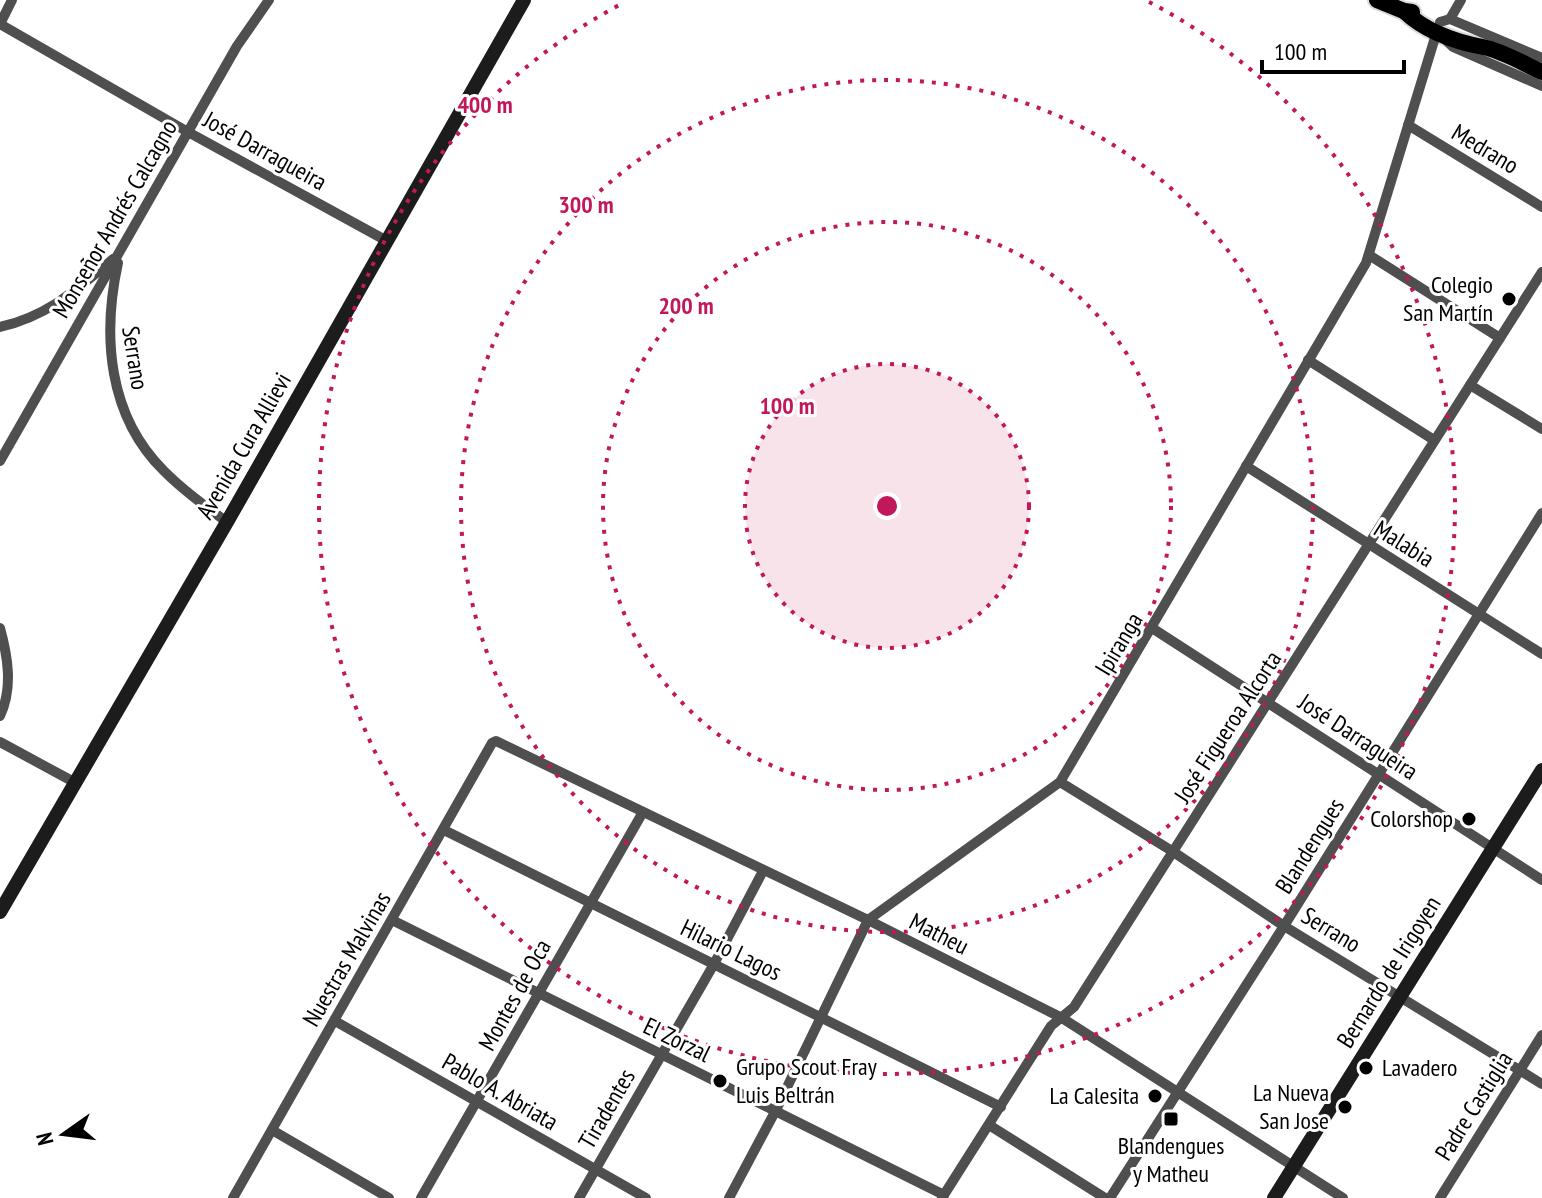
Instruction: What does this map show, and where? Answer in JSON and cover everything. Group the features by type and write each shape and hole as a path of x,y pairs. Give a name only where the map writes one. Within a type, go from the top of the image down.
{"main road":[{"path":"1377,0 1404,11 1418,12 1476,38 1484,47 1542,72"}],"street":[{"name":"Monseñor Andrés Calcagno","path":"0,461 237,46 269,0"},
{"name":"Avenida Cura Allievi","path":"0,912 227,522 524,0"},
{"name":"Ipiranga","path":"729,1198 776,1110 868,920 1060,782 1369,255 1442,24 1461,0"},
{"path":"0,24 8,1"},
{"name":"José Darragueira","path":"0,24 387,241"},
{"path":"1442,24 1542,58"},
{"path":"1442,24 1453,47 1542,86"},
{"name":"Medrano","path":"1408,125 1542,207"},
{"path":"0,327 52,308 120,253"},
{"name":"Serrano","path":"120,253 109,311 108,341 123,407 144,450 163,471 227,522"},
{"path":"1369,255 1500,338"},
{"name":"José Figueroa Alcorta","path":"943,1196 1051,1026 1074,1007 1542,272"},
{"path":"1308,360 1434,440"},
{"path":"1470,385 1542,429"},
{"name":"Malabia","path":"1246,466 1542,654"},
{"name":"Blandengues","path":"1108,1198 1284,926 1542,513"},
{"path":"0,628 7,653 8,682 0,716"},
{"name":"José Darragueira","path":"1152,628 1542,880"},
{"name":"Matheu","path":"496,741 868,920 1062,1018 1343,1198"},
{"name":"Nuestras Malvinas","path":"233,1198 492,743 496,741"},
{"path":"0,742 74,782"},
{"name":"Bernardo de Irigoyen","path":"1274,1198 1542,770"},
{"name":"Serrano","path":"1060,782 1172,851 1284,926 1542,1084"},
{"name":"Montes de Oca","path":"421,1198 643,812"},
{"name":"Hilario Lagos","path":"444,830 1001,1107"},
{"name":"Tiradentes","path":"579,1198 714,964 763,871"},
{"name":"El Zorzal","path":"392,920 943,1196"},
{"name":"Pablo A. Abriata","path":"335,1021 646,1198"},
{"name":"Padre Castiglia","path":"1440,1198 1542,1035"},
{"path":"989,1125 1108,1198"},
{"path":"272,1130 389,1198"}],"place":[{"name":"Colegio San Martín","path":"1509,299"},
{"name":"Colorshop","path":"1469,819"},
{"name":"Lavadero","path":"1366,1068"},
{"name":"Grupo Scout Fray Luis Beltrán","path":"720,1081"},
{"name":"La Calesita","path":"1155,1096"},
{"name":"La Nueva San Jose","path":"1345,1107"},
{"name":"Blandengues y Matheu","path":"1171,1119"}]}
